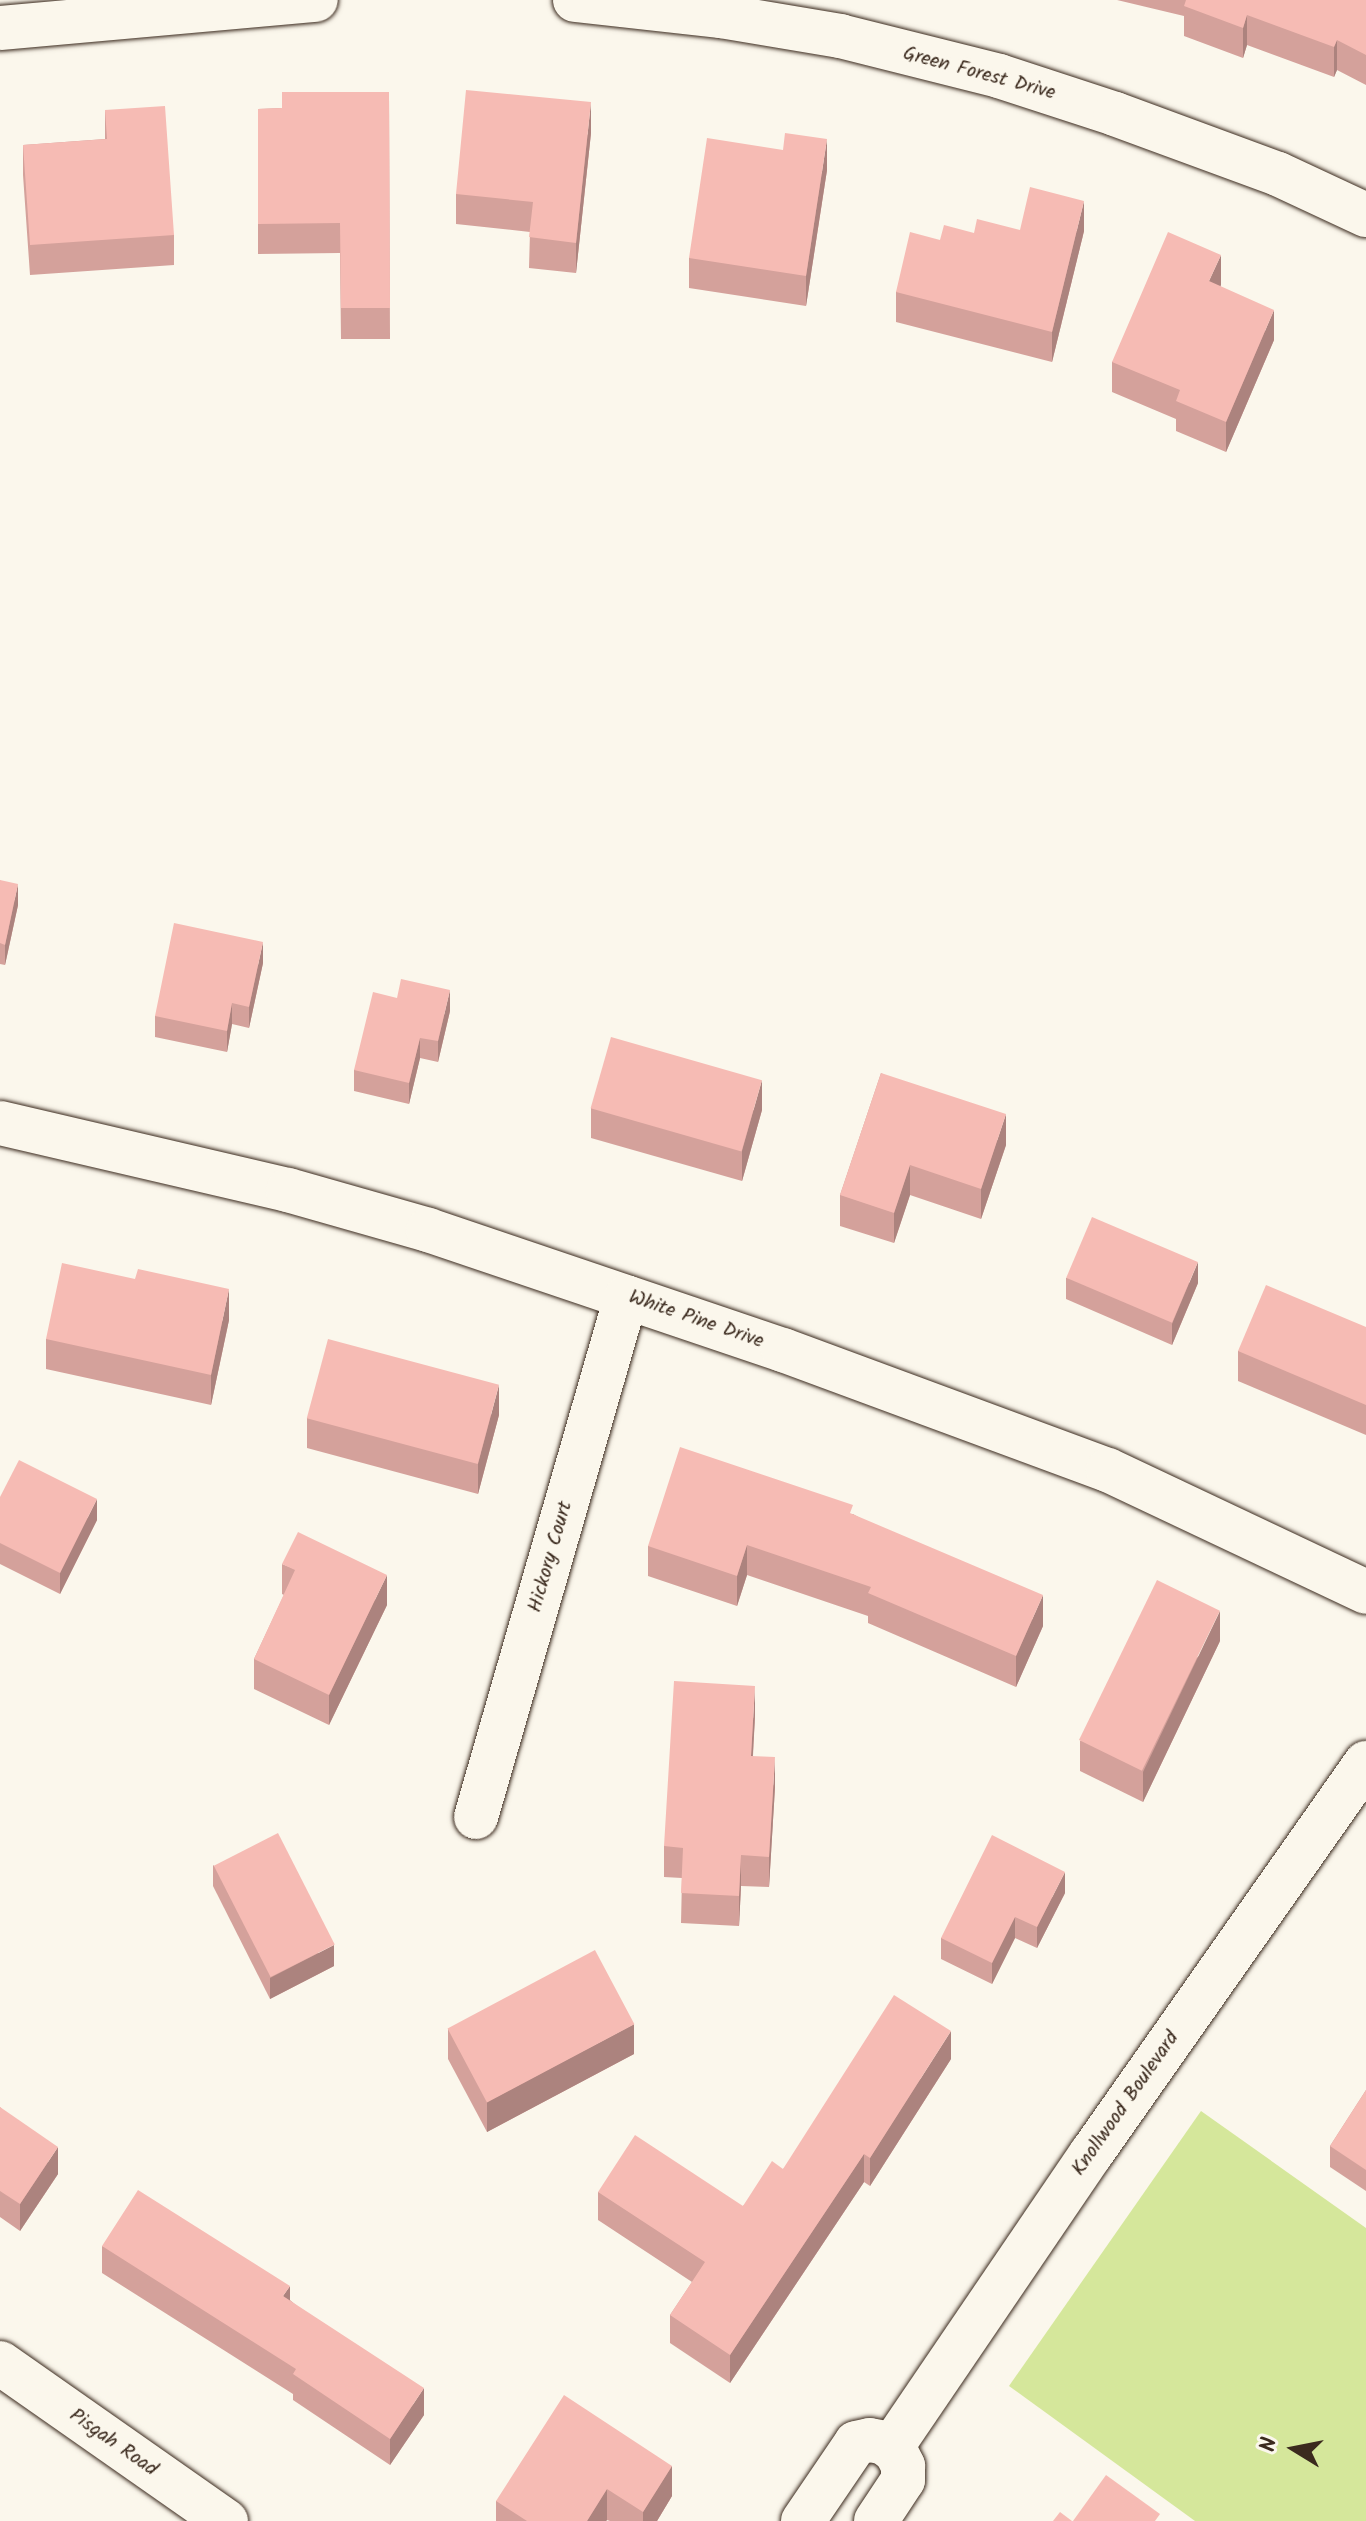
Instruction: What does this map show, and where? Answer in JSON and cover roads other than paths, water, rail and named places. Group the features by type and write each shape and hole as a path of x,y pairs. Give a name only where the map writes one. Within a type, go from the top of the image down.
{"street":[{"path":"0,28 316,0"},
{"name":"Green Forest Drive","path":"575,0 721,16 840,36 999,76 1115,114 1263,169 1366,215"},
{"name":"White Pine Drive","path":"0,1123 288,1190 428,1230 783,1350 1108,1470 1366,1592"},
{"name":"Hickory Court","path":"476,1817 626,1297"},
{"name":"Knollwood Boulevard","path":"891,2448 1056,2204 1366,1763"},
{"name":"Pisgah Road","path":"0,2363 226,2521"},
{"path":"803,2521 856,2443 870,2440 891,2448 903,2466 903,2480 876,2521"}]}
